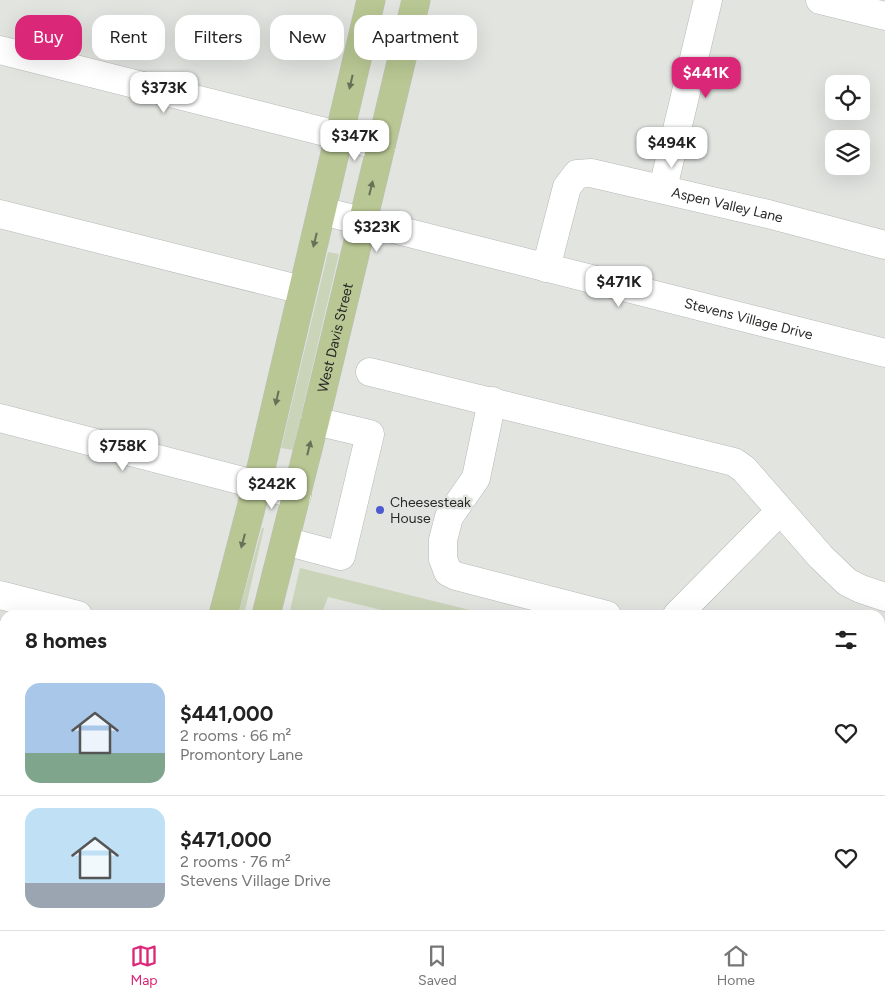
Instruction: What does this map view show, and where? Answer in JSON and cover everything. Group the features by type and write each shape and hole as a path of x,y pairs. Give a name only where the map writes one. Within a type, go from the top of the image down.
{"main road":[{"path":"224,610 257,484 371,0"},
{"name":"West Davis Street","path":"267,610 297,495 416,0"}],"street":[{"path":"663,188 708,0"},
{"path":"820,0 885,16"},
{"path":"0,50 381,146"},
{"name":"Aspen Valley Lane","path":"546,268 567,188 577,174 590,173 663,188 885,245"},
{"name":"Stevens Village Drive","path":"322,211 885,353"},
{"path":"0,214 302,290"},
{"path":"370,372 734,462 744,469 821,557 847,582 885,597"},
{"path":"492,401 476,478 450,517 443,540 443,560 448,572 456,576 588,610"},
{"path":"0,418 297,495"},
{"path":"285,541 341,556 370,434 315,421"},
{"path":"682,610 780,511"},
{"path":"0,595 58,610"}],"green space":[{"path":"328,252 339,254 293,450 281,448"},
{"path":"262,528 264,528 245,610 239,610"},
{"path":"300,568 470,610 381,610 328,597 323,610 290,610"}],"place":[{"name":"Cheesesteak House","path":"380,510"}]}
